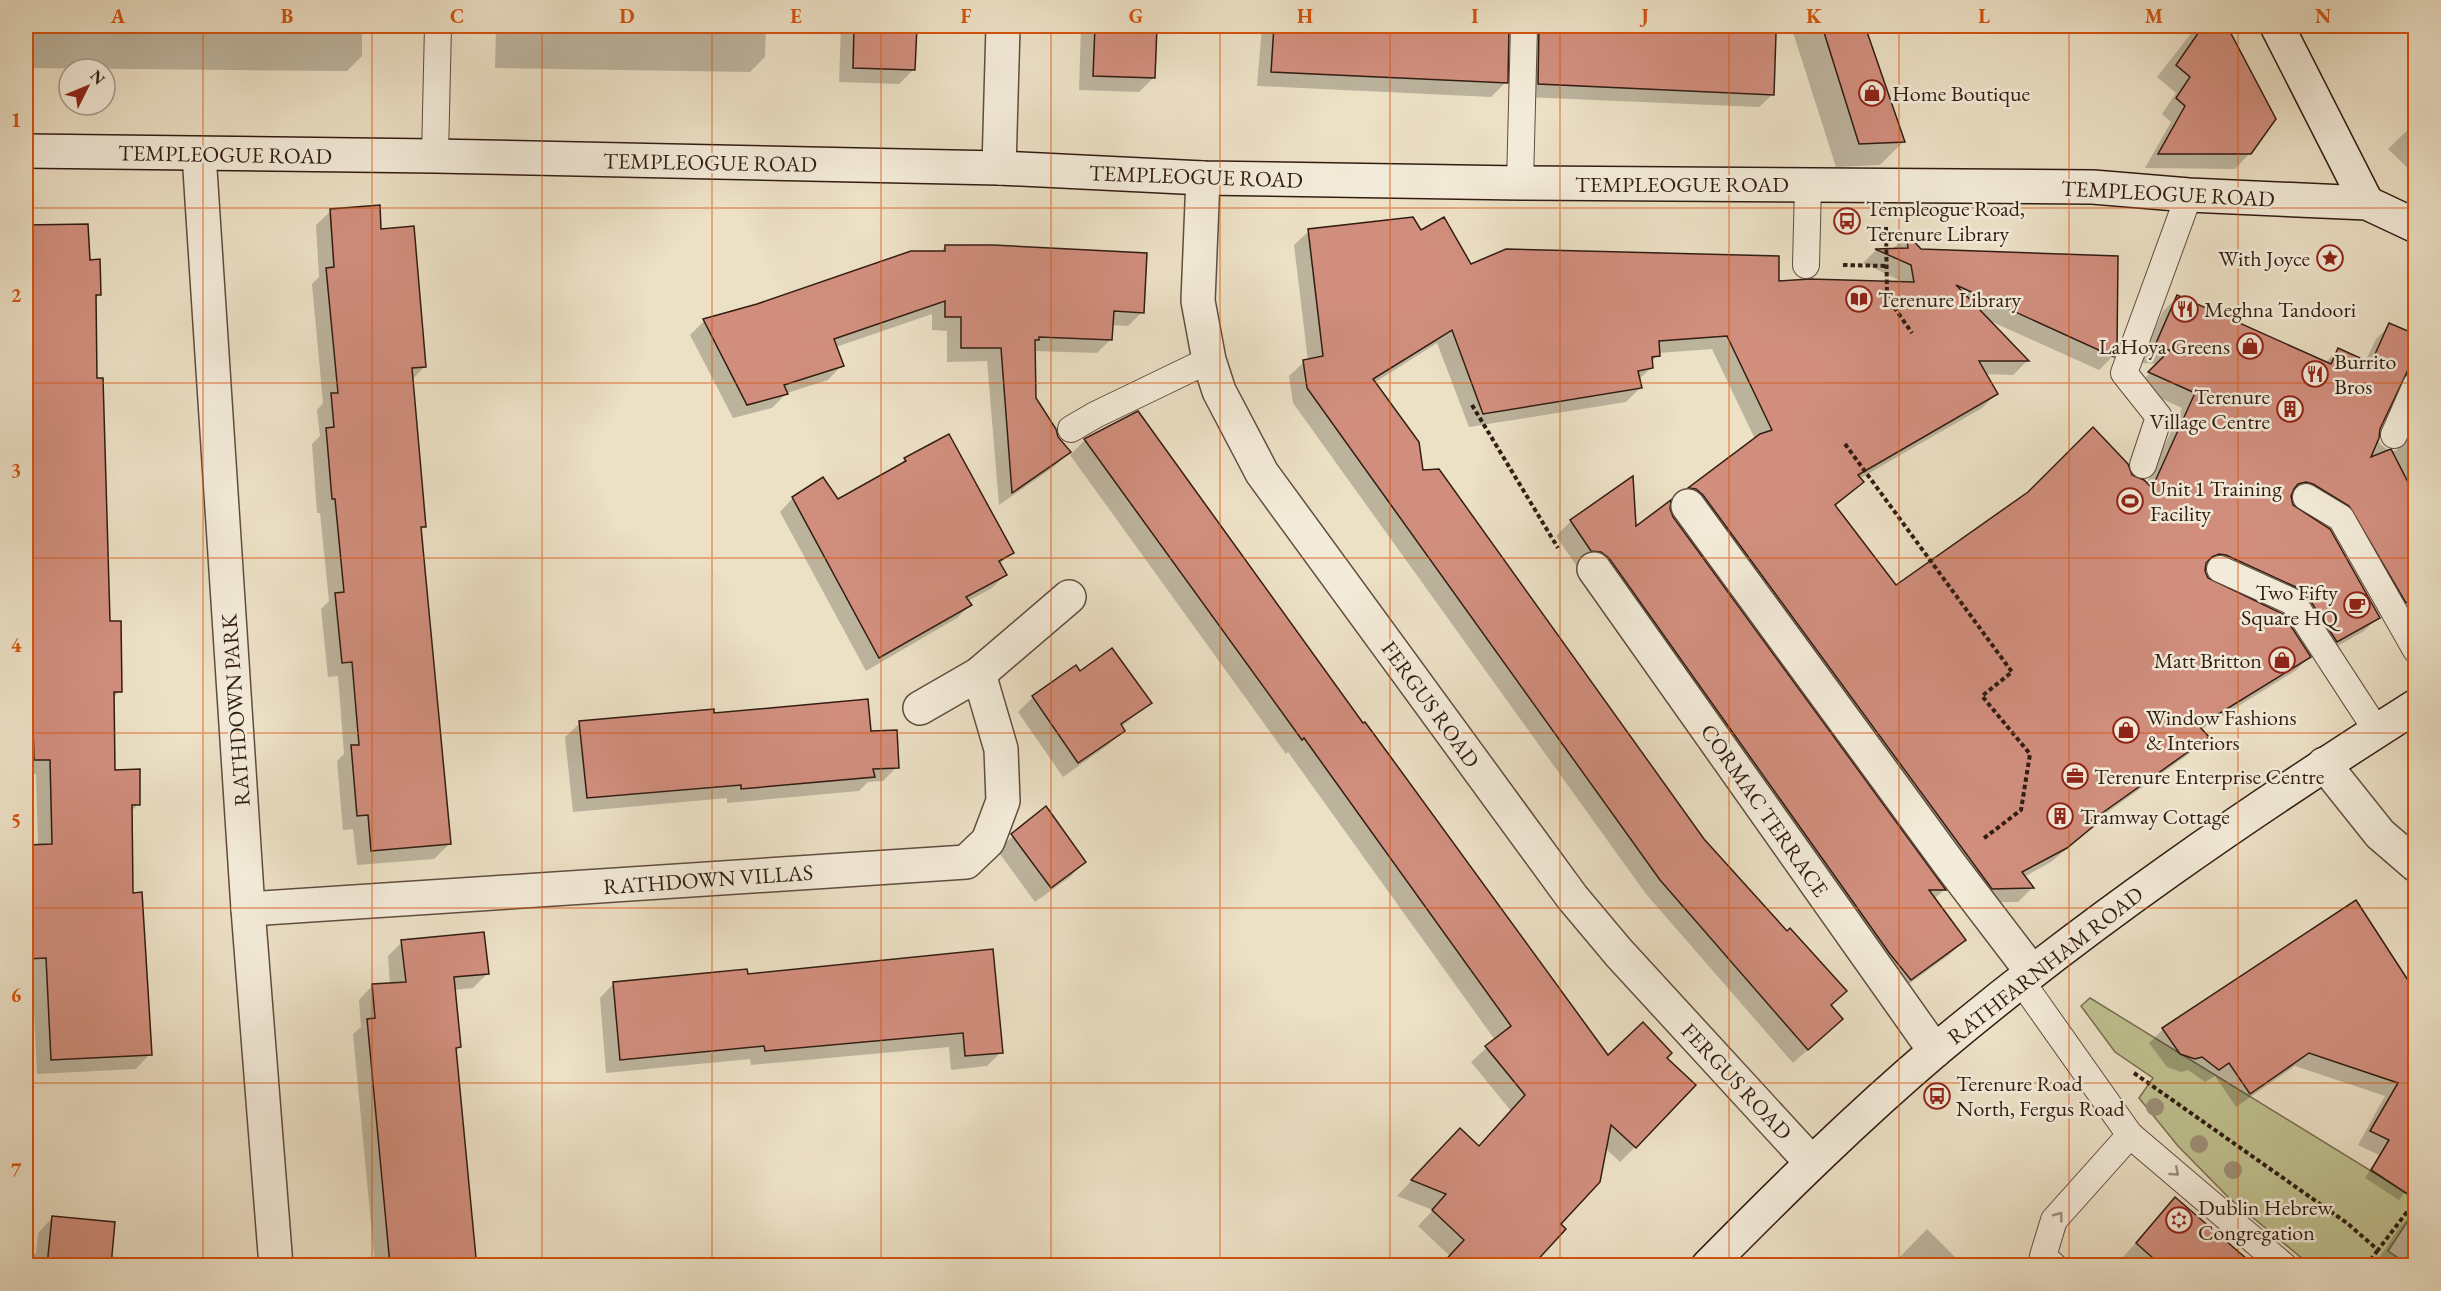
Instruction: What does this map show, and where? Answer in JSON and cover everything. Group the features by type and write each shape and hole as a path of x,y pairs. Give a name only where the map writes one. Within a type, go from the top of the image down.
{"street":[{"path":"999,168 1003,26"},
{"path":"2277,26 2367,203 2415,226"},
{"name":"TEMPLEOGUE ROAD","path":"26,151 435,156 999,168 1203,178 2093,187 2189,195 2367,203"},
{"name":"RATHDOWN PARK","path":"199,154 248,909 276,1266"},
{"name":"FERGUS ROAD","path":"1203,178 1198,301 1209,360 1219,391 1262,473 1572,897 1619,953 1811,1162"},
{"path":"1688,507 1951,866 2027,976"},
{"name":"CORMAC TERRACE","path":"1594,570 1935,1051"},
{"path":"920,708 979,674 1069,597"},
{"name":"RATHDOWN VILLAS","path":"248,909 966,862 988,841 1003,801 1000,749 979,674"},
{"name":"RATHFARNHAM ROAD","path":"1708,1266 1811,1162 1935,1051 2027,976 2147,885 2324,764 2415,706"},
{"path":"2324,764 2380,834 2415,865"}],"lane":[{"path":"435,156 438,26"},
{"path":"1520,183 1524,26"},
{"path":"1806,265 1808,185"},
{"path":"2143,465 2159,417 2124,373 2189,195"},
{"path":"1071,429 1209,360"},
{"path":"2394,435 2415,385"},
{"path":"2306,497 2341,518 2415,650"},
{"path":"2220,569 2293,602 2377,730"},
{"path":"2027,976 2130,1135 2283,1266"},
{"path":"2054,1266 2043,1257 2054,1220 2130,1135"}],"path":[{"path":"1888,184 1887,297 1912,333"},
{"path":"1806,265 1887,266"},
{"path":"1472,405 1574,574 1594,570"},
{"path":"1845,444 2012,672 1982,696 2030,754 2021,810 1975,845"},
{"path":"2134,1073 2347,1222 2378,1250"},
{"path":"2366,1266 2413,1204"}],"green space":[{"path":"2090,998 2407,1193 2415,1202 2415,1210 2388,1251 2409,1265 2310,1265 2228,1197 2178,1146 2139,1098 2153,1078 2115,1052 2081,1006"}],"building":[{"path":"854,26 917,26 915,70 853,68"},
{"path":"1095,26 1157,26 1155,78 1093,76"},
{"path":"1274,26 1509,26 1508,83 1271,72"},
{"path":"1539,26 1776,33 1774,95 1538,84"},
{"path":"1822,26 1865,26 1905,142 1859,144"},
{"path":"2203,26 2227,26 2276,119 2251,154 2158,154 2185,106 2176,98 2190,77 2176,65"},
{"path":"380,205 381,229 414,226 426,367 412,368 426,527 421,527 451,844 371,851 368,815 357,816 351,745 359,745 352,662 342,663 335,593 344,592 326,428 334,427 331,393 338,393 326,268 334,267 330,209"},
{"path":"1413,217 1421,230 1444,217 1471,264 1506,249 1779,256 1779,281 1810,279 1914,282 1911,265 1875,249 1908,248 1906,233 1921,249 2118,256 2117,349 2114,357 1956,285 2029,361 1979,361 1998,394 1858,475 1864,482 1835,505 1896,585 2028,492 2093,427 2128,464 2132,475 2144,480 2152,488 2195,393 2148,372 2170,350 2153,350 2177,295 2331,364 2338,348 2371,363 2389,323 2415,334 2415,355 2380,429 2379,438 2371,457 2391,449 2415,496 2415,597 2406,603 2349,506 2313,484 2306,482 2298,484 2291,496 2293,505 2330,529 2380,618 2337,642 2306,594 2300,589 2226,555 2219,554 2212,557 2206,563 2205,571 2208,578 2283,614 2311,657 2199,726 2209,737 2091,821 2095,825 2067,848 2022,872 2034,888 1992,889 1703,495 1696,489 1688,488 1760,434 1772,430 1727,336 1659,341 1660,356 1652,357 1653,368 1638,371 1642,388 1483,414 1452,330 1373,379 1419,442 1423,470 1439,469 1704,839 1787,931 1790,928 1847,991 1831,1005 1843,1019 1808,1050 1660,880 1307,388 1303,360 1323,356 1308,229"},
{"path":"88,224 90,260 100,259 101,295 96,295 97,378 103,378 110,621 121,621 122,692 114,692 115,770 140,769 140,805 132,805 133,893 142,892 152,1055 51,1060 46,958 26,959 26,845 52,844 50,760 34,760 26,475 26,225"},
{"path":"945,245 993,245 1147,253 1144,313 1114,311 1112,340 1039,337 1039,340 1035,340 1036,398 1056,429 1058,437 1071,452 1012,493 1001,348 961,348 961,317 945,317 945,301 834,339 844,366 784,385 788,394 747,405 703,319 757,304 911,251 945,251"},
{"path":"1138,411 1363,723 1365,722 1608,1055 1643,1022 1672,1053 1667,1058 1696,1085 1636,1148 1611,1125 1600,1182 1561,1224 1566,1229 1532,1266 1440,1266 1464,1240 1432,1210 1446,1194 1411,1180 1460,1128 1479,1146 1525,1095 1485,1046 1511,1026 1304,738 1302,740 1084,439"},
{"path":"949,434 1014,553 999,561 1007,575 966,597 972,605 879,658 792,497 823,477 838,499 906,461 904,458"},
{"path":"1633,476 1636,526 1671,500 1670,509 1673,517 1946,890 1929,890 1966,940 1911,980 1890,954 1609,558 1601,552 1591,551 1570,520"},
{"path":"1112,648 1152,703 1121,724 1125,731 1078,763 1032,696 1076,665 1080,671"},
{"path":"868,699 871,731 897,730 899,768 873,769 875,777 741,789 741,785 587,798 579,721 714,709 714,713"},
{"path":"1046,806 1086,862 1051,888 1011,834"},
{"path":"2356,900 2415,991 2415,1199 2371,1170 2389,1140 2370,1131 2398,1083 2309,1053 2250,1094 2229,1063 2219,1070 2202,1057 2195,1059 2180,1054 2162,1028"},
{"path":"484,932 489,974 454,977 461,1047 456,1048 476,1258 390,1265 367,1019 375,1018 372,984 406,982 401,940"},
{"path":"993,949 1003,1053 965,1056 963,1033 765,1051 764,1046 620,1060 613,982 747,969 748,974"},
{"name":"Dublin Hebrew Congregation","path":"2175,1197 2255,1266 2162,1266 2136,1243"},
{"path":"52,1216 115,1222 111,1266 47,1266"}],"place":[{"name":"Home Boutique","path":"1872,93"},
{"name":"Templeogue Road, Terenure Library","path":"1847,221"},
{"name":"With Joyce","path":"2330,258"},
{"name":"Terenure Library","path":"1859,299"},
{"name":"Meghna Tandoori","path":"2185,309"},
{"name":"LaHoya Greens","path":"2250,346"},
{"name":"Burrito Bros","path":"2315,374"},
{"name":"Terenure Village Centre","path":"2290,409"},
{"name":"Unit 1 Training Facility","path":"2130,501"},
{"name":"Two Fifty Square HQ","path":"2357,605"},
{"name":"Matt Britton","path":"2282,660"},
{"name":"Window Fashions & Interiors","path":"2126,730"},
{"name":"Terenure Enterprise Centre","path":"2075,776"},
{"name":"Tramway Cottage","path":"2060,816"},
{"name":"Terenure Road North, Fergus Road","path":"1937,1096"},
{"name":"Dublin Hebrew Congregation","path":"2179,1220"}]}
